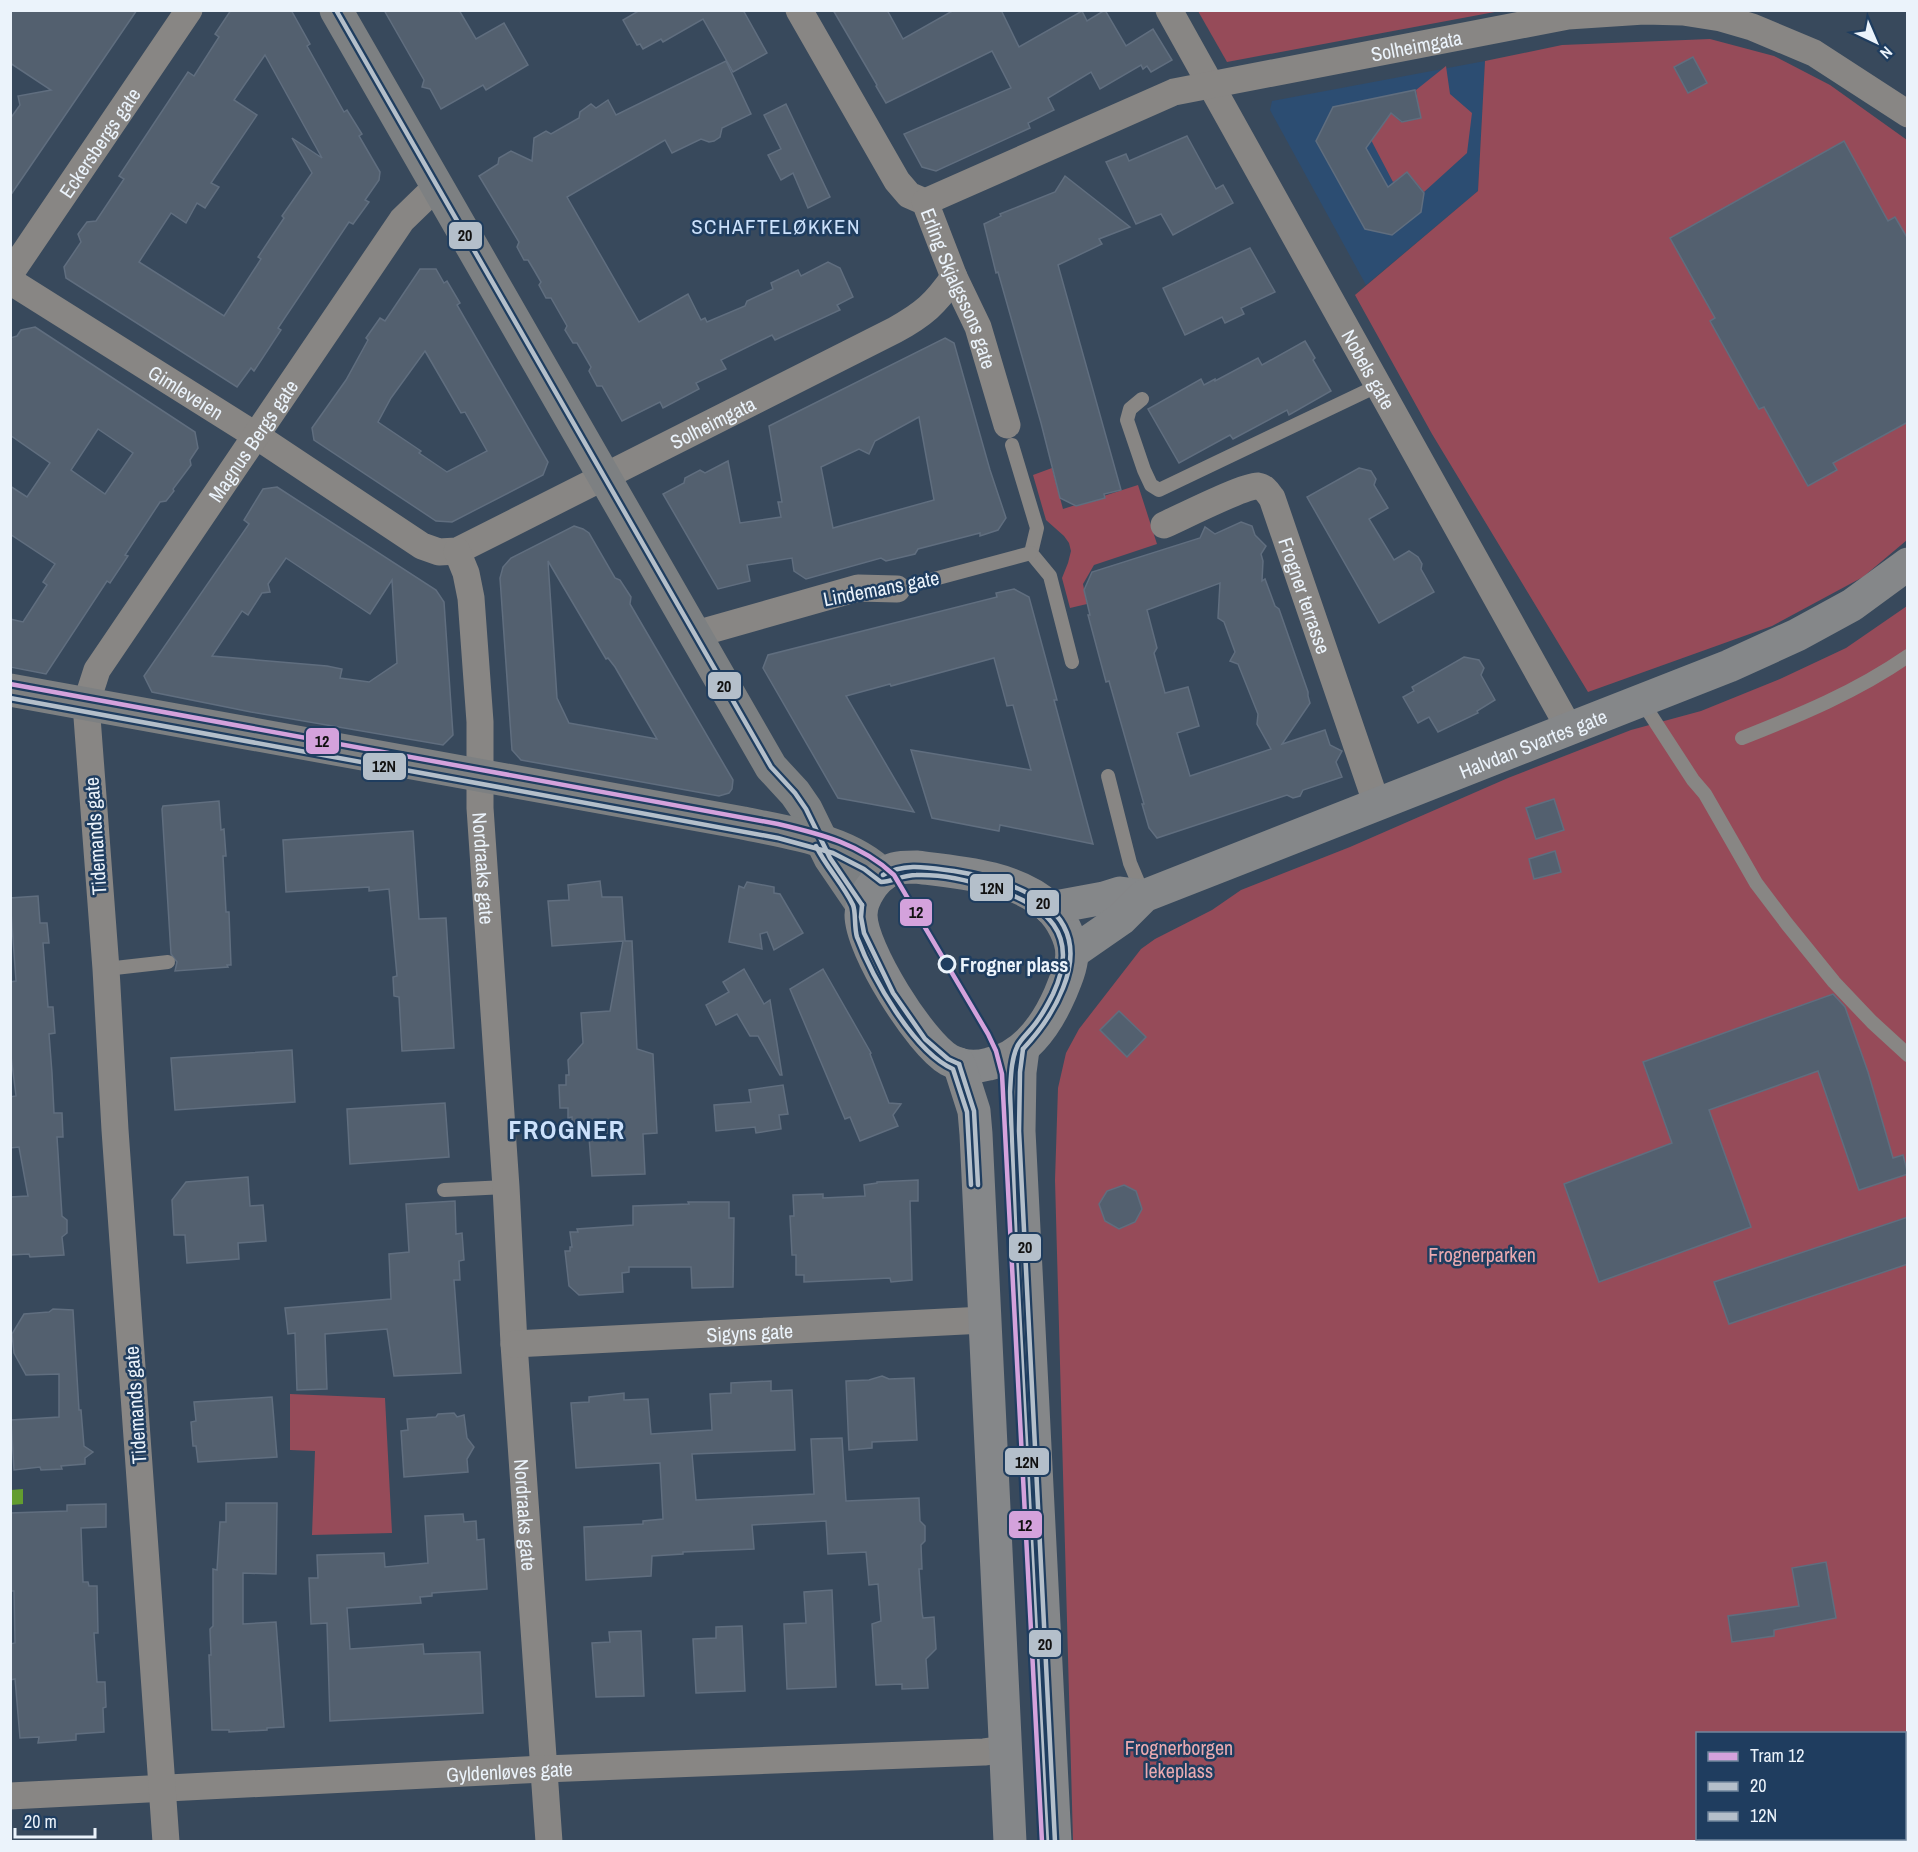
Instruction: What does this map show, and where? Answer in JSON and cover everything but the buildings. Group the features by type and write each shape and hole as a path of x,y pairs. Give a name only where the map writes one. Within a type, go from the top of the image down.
{"main road":[{"name":"Halvdan Svartes gate","path":"1072,953 1121,919 1144,896 1729,666 1797,635 1852,605 1908,564"},
{"path":"916,867 991,879 1032,896 1050,908 1067,933 1072,953 1069,970 1053,1010 1036,1036 1023,1049 992,1064 975,1067 959,1065 948,1059 925,1039 893,993 864,933 861,917 862,905 868,893 883,875 900,868 916,867"},
{"name":"Halvdan Svartes gate","path":"1050,908 1119,894 1144,896"},
{"path":"1023,1049 1018,1099 1055,1842"},
{"path":"959,1065 974,1111 1010,1842"}],"street":[{"name":"Eckersbergs gate","path":"10,274 189,10"},
{"path":"336,10 771,767 806,808 830,858 862,905"},
{"name":"Erling Skjalgssons gate","path":"799,10 897,181 909,195 925,202 954,276 978,327 1010,435"},
{"name":"Nobels gate","path":"1169,10 1569,728"},
{"name":"Solheimgata","path":"925,202 1174,92 1567,14 1644,10 1683,12 1721,18 1752,27 1814,53 1908,114"},
{"name":"Magnus Bergs gate","path":"86,704 97,670 255,435 402,220 436,186"},
{"name":"Solheimgata","path":"457,551 920,316 937,300 954,276"},
{"name":"Gimleveien","path":"10,281 255,435 422,546 439,552 457,551"},
{"name":"Frogner terrasse","path":"1164,525 1239,491 1257,486 1266,490 1272,498 1377,805"},
{"name":"Nordraaks gate","path":"457,551 466,573 471,598 480,722 480,808 549,1842"},
{"name":"Lindemans gate","path":"696,634 858,588 897,589"},
{"path":"10,690 788,833 823,843 866,860 883,875"},
{"name":"Tidemands gate","path":"86,704 166,1842"},
{"path":"771,767 777,798 788,833"},
{"name":"Sigyns gate","path":"514,1344 984,1320"},
{"name":"Gyldenløves gate","path":"10,1796 544,1769 984,1752 1006,1749"}],"lane":[{"path":"1142,399 1130,409 1126,420 1151,485 1159,490 1377,386"},
{"path":"1010,435 1037,528 1031,553 1050,576 1072,662"},
{"name":"Lindemans gate","path":"897,589 1031,553"},
{"path":"1742,738 1836,699 1908,656"},
{"path":"1641,700 1693,780 1705,794 1756,882 1787,924 1834,982 1908,1055"},
{"path":"1108,776 1130,863 1144,896"},
{"path":"106,969 168,962"},
{"path":"444,1190 506,1187"}],"shaded area":[{"path":"1485,61 1478,191 1366,285 1270,110 1272,101"},
{"path":"23,1489 23,1504 11,1505 11,1490"}],"green space":[{"path":"1198,11 1500,11 1227,62"},
{"path":"1710,39 1774,56 1830,85 1907,140 1907,540 1863,577 1772,626 1588,692 1432,434 1355,295 1478,191 1485,61 1562,45"},
{"path":"1446,66 1450,94 1472,113 1467,153 1424,192 1408,173 1393,182 1371,140 1378,130 1372,99 1388,96 1391,113 1401,122 1420,118 1416,90"},
{"path":"1052,468 1063,509 1138,485 1157,544 1094,565 1083,584 1087,604 1070,608 1062,578 1071,551 1069,543 1046,520 1033,475"},
{"name":"Frognerparken","path":"1907,606 1907,1841 1073,1841 1055,1180 1058,1088 1066,1053 1079,1029 1141,949 1155,939 1212,910 1241,890 1350,847 1508,778 1631,730 1701,711 1780,679 1846,648"},
{"path":"290,1394 385,1398 392,1533 312,1535 315,1451 290,1450"}],"tram line":[{"name":"12","path":"10,684 778,824 825,836 854,848 868,855 894,875 988,1034 996,1051 1002,1074 1042,1842"}],"transit line":[{"name":"20","path":"336,10 771,767 806,809 830,858 862,905"},
{"name":"12N","path":"10,698 778,838 833,853 864,869 881,882 911,875 935,875 983,885 1029,903 1054,925 1061,939 1063,955 1061,973 1043,1012 1017,1047 1012,1063 1010,1092 1016,1252 1047,1842"},
{"name":"12N","path":"816,846 853,905 857,937 883,992 923,1046 938,1060 953,1069 967,1112 971,1185"},
{"name":"20","path":"883,875 900,868 918,867 978,876 1002,882 1025,892 1044,904 1059,919 1068,938 1070,961 1063,988 1046,1020 1023,1049"},
{"name":"20","path":"862,905 861,917 864,933 893,993 925,1039 948,1059 959,1064"},
{"name":"20","path":"1023,1049 1020,1072 1019,1131 1055,1842"},
{"name":"20","path":"959,1064 974,1111 978,1185"}],"place":[{"name":"Frogner plass","path":"947,964"}],"district":[{"name":"SCHAFTELØKKEN","path":"776,226"},
{"name":"FROGNER","path":"567,1129"}],"park label":[{"name":"Frognerborgen lekeplass","path":"1179,1758"}]}
